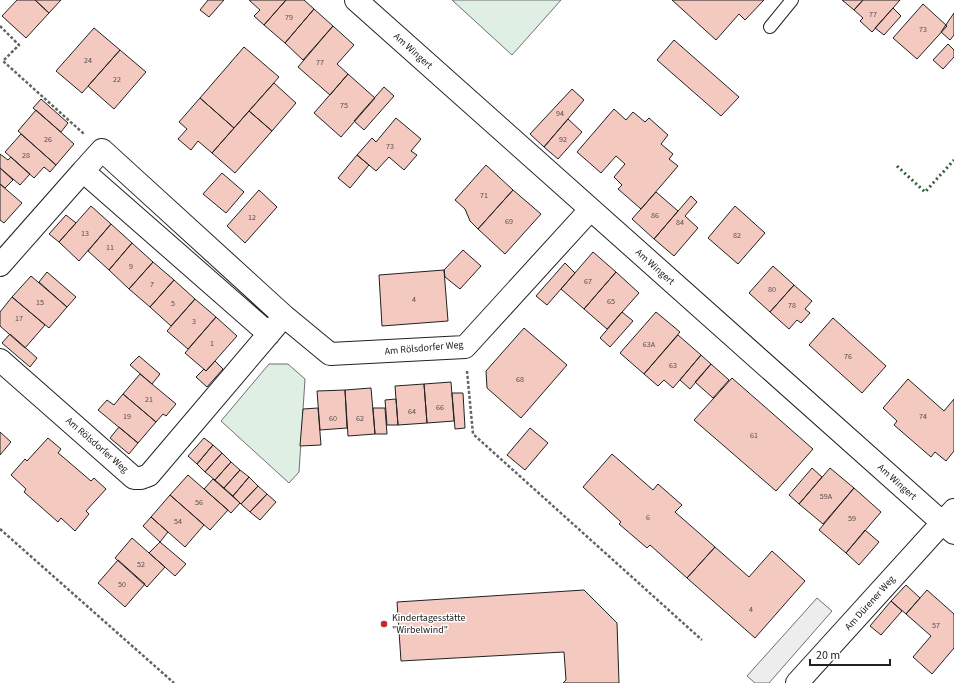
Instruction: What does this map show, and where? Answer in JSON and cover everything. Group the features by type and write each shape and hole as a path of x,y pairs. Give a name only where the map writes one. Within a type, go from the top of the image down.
{"street":[{"name":"Am Wingert","path":"356,0 590,210 950,522"},
{"name":"Am Rölsdorfer Weg","path":"102,150 284,316 330,354 465,347 590,210"},
{"path":"0,265 102,150"},
{"path":"83,171 268,334"},
{"name":"Am Rölsdorfer Weg","path":"0,360 134,478 141,478 149,475 284,316"},
{"name":"Am Dürener Weg","path":"797,683 950,522"}],"lane":[{"path":"770,27 792,0"}],"path":[{"path":"0,26 19,45 3,61 102,150"},
{"path":"465,347 472,434 702,640"},
{"path":"0,529 174,683"}],"green space":[{"path":"452,0 561,0 512,55"},
{"path":"269,364 288,364 305,379 299,472 289,483 221,421"}],"shaded area":[{"path":"817,598 832,611 769,683 755,683 747,676"}],"building":[{"path":"17,0 35,0 49,13 26,38 2,16"},
{"path":"35,0 61,0 49,13"},
{"path":"208,0 224,0 209,17 200,10"},
{"path":"249,0 286,0 264,25 254,16 260,10"},
{"path":"286,0 304,0 314,9 285,43 264,25"},
{"path":"672,0 764,0 745,20 739,14 716,40"},
{"path":"842,0 863,0 854,10"},
{"path":"863,0 900,0 872,32 860,21 863,18 854,10"},
{"path":"923,4 947,26 917,59 893,38"},
{"path":"893,8 901,16 884,35 875,28"},
{"path":"314,9 333,26 303,60 285,43"},
{"path":"954,13 954,35 950,40 941,32"},
{"path":"333,26 354,45 337,64 348,74 330,95 298,67"},
{"path":"94,28 120,50 82,93 56,71"},
{"path":"674,40 739,97 721,116 657,60"},
{"path":"948,44 954,50 954,57 943,69 933,60"},
{"path":"244,47 279,77 234,128 200,98"},
{"path":"120,50 146,72 114,109 88,86"},
{"path":"348,74 375,98 341,137 314,113"},
{"path":"274,83 296,103 272,131 249,111"},
{"path":"384,87 394,96 364,130 354,121"},
{"path":"572,89 584,100 544,147 530,134"},
{"path":"200,98 234,128 212,153 198,141 191,150 178,139 187,129 179,122"},
{"path":"41,99 68,123 61,132 33,108"},
{"path":"614,109 626,120 633,112 645,122 649,118 668,135 661,144 673,154 669,159 678,166 641,209 618,189 622,185 614,177 625,164 616,156 601,173 577,152"},
{"path":"36,110 74,144 56,165 18,131"},
{"path":"249,111 272,131 235,173 212,153"},
{"path":"396,118 421,139 411,151 417,155 404,170 389,157 376,171 357,155 372,138 376,142"},
{"path":"568,119 582,132 558,159 544,147"},
{"path":"21,134 56,165 50,172 44,167 34,178 5,152"},
{"path":"0,154 8,160 11,157 30,174 20,185 0,168"},
{"path":"357,155 369,165 350,188 338,178"},
{"path":"486,165 513,190 478,229 470,221 465,209 455,200"},
{"path":"0,168 13,180 5,188 0,184"},
{"path":"222,173 244,192 226,213 203,194"},
{"path":"0,184 22,203 4,223 0,220"},
{"path":"259,190 277,207 245,243 227,226"},
{"path":"513,190 541,214 505,254 478,229"},
{"path":"656,192 678,211 654,239 632,219"},
{"path":"691,196 697,202 685,216 698,228 674,256 654,239"},
{"path":"91,206 111,224 79,261 59,242"},
{"path":"735,206 765,233 738,264 708,238"},
{"path":"66,215 76,223 59,242 49,234"},
{"path":"111,224 132,243 109,270 88,251"},
{"path":"132,243 153,262 129,289 109,270"},
{"path":"463,250 481,266 460,289 445,277 444,270"},
{"path":"593,252 616,272 584,309 561,289"},
{"path":"153,262 174,280 150,307 129,289"},
{"path":"565,263 575,273 547,305 536,296"},
{"path":"773,266 794,285 770,312 749,293"},
{"path":"444,270 448,321 382,326 379,275"},
{"path":"47,272 76,297 67,307 39,282"},
{"path":"616,272 639,293 607,329 584,309"},
{"path":"31,276 67,307 49,328 12,297"},
{"path":"174,280 195,299 171,326 150,307"},
{"path":"794,285 812,301 805,309 810,313 801,323 797,320 789,329 770,312"},
{"path":"12,297 45,325 25,348 0,326 0,312"},
{"path":"195,299 216,317 188,349 167,331"},
{"path":"622,312 633,321 610,347 600,338"},
{"path":"656,312 680,332 644,374 620,353"},
{"path":"216,317 237,336 206,371 185,353"},
{"path":"833,318 886,366 862,393 809,345"},
{"path":"524,328 567,365 521,418 487,388 486,371"},
{"path":"10,334 37,358 30,367 2,343"},
{"path":"678,335 701,355 673,388 664,380 658,386 644,374"},
{"path":"701,355 711,364 690,389 680,380"},
{"path":"139,356 160,374 152,384 130,365"},
{"path":"215,361 223,369 207,387 196,377 204,369 206,371"},
{"path":"711,364 729,380 713,398 695,382"},
{"path":"140,374 176,404 166,416 163,414 156,422 123,394"},
{"path":"732,378 813,449 776,491 694,420"},
{"path":"908,379 944,411 954,399 954,451 946,461 935,452 931,457 894,425 897,421 883,408"},
{"path":"451,382 454,421 427,423 424,384"},
{"path":"424,384 427,423 398,425 395,386"},
{"path":"371,388 375,434 348,436 345,390"},
{"path":"345,390 347,428 320,430 317,391"},
{"path":"452,393 463,393 465,428 455,429"},
{"path":"123,394 156,422 138,443 98,410 107,400 114,405"},
{"path":"396,399 398,425 387,425 385,400"},
{"path":"318,408 321,445 300,446 303,409"},
{"path":"373,408 385,408 387,434 375,434"},
{"path":"119,427 138,443 129,454 110,438"},
{"path":"530,428 548,443 525,470 507,455"},
{"path":"0,432 11,442 0,455"},
{"path":"48,438 61,449 58,453 91,481 94,478 106,489 86,511 89,514 75,531 61,518 58,522 24,492 26,489 11,475 25,459 27,461"},
{"path":"204,438 213,445 197,464 188,456"},
{"path":"213,445 222,453 205,472 197,464"},
{"path":"222,453 231,462 215,480 205,472"},
{"path":"612,454 653,490 658,484 682,505 675,512 715,547 687,578 650,545 647,548 619,524 621,522 583,487"},
{"path":"231,462 240,470 224,488 215,480"},
{"path":"812,468 822,477 799,504 789,495"},
{"path":"830,468 854,488 823,524 799,504"},
{"path":"240,470 249,477 233,496 224,488"},
{"path":"188,475 228,510 210,530 170,495"},
{"path":"249,477 258,486 241,504 233,496"},
{"path":"213,479 240,503 231,513 204,489"},
{"path":"258,486 267,494 250,512 241,504"},
{"path":"854,488 881,512 846,553 819,530"},
{"path":"267,494 276,502 260,520 250,512"},
{"path":"170,495 204,525 185,547 151,517"},
{"path":"151,517 168,532 160,542 143,526"},
{"path":"865,530 879,542 859,565 846,553"},
{"path":"132,538 165,567 147,587 115,558"},
{"path":"160,542 186,564 175,576 149,553"},
{"path":"715,547 749,577 772,551 805,581 755,638 687,578"},
{"path":"118,560 145,584 125,607 98,583"},
{"path":"906,585 920,598 906,614 891,601"},
{"path":"584,590 617,623 619,683 563,683 566,680 564,652 401,661 397,602"},
{"path":"927,590 954,614 954,648 932,674 913,657 931,636 906,614"},
{"path":"891,601 902,611 881,635 870,626"}],"hedge":[{"path":"897,166 925,192 954,160"}],"place":[{"name":"Kindertagesstätte \"Wirbelwind\"","path":"384,624"}]}
